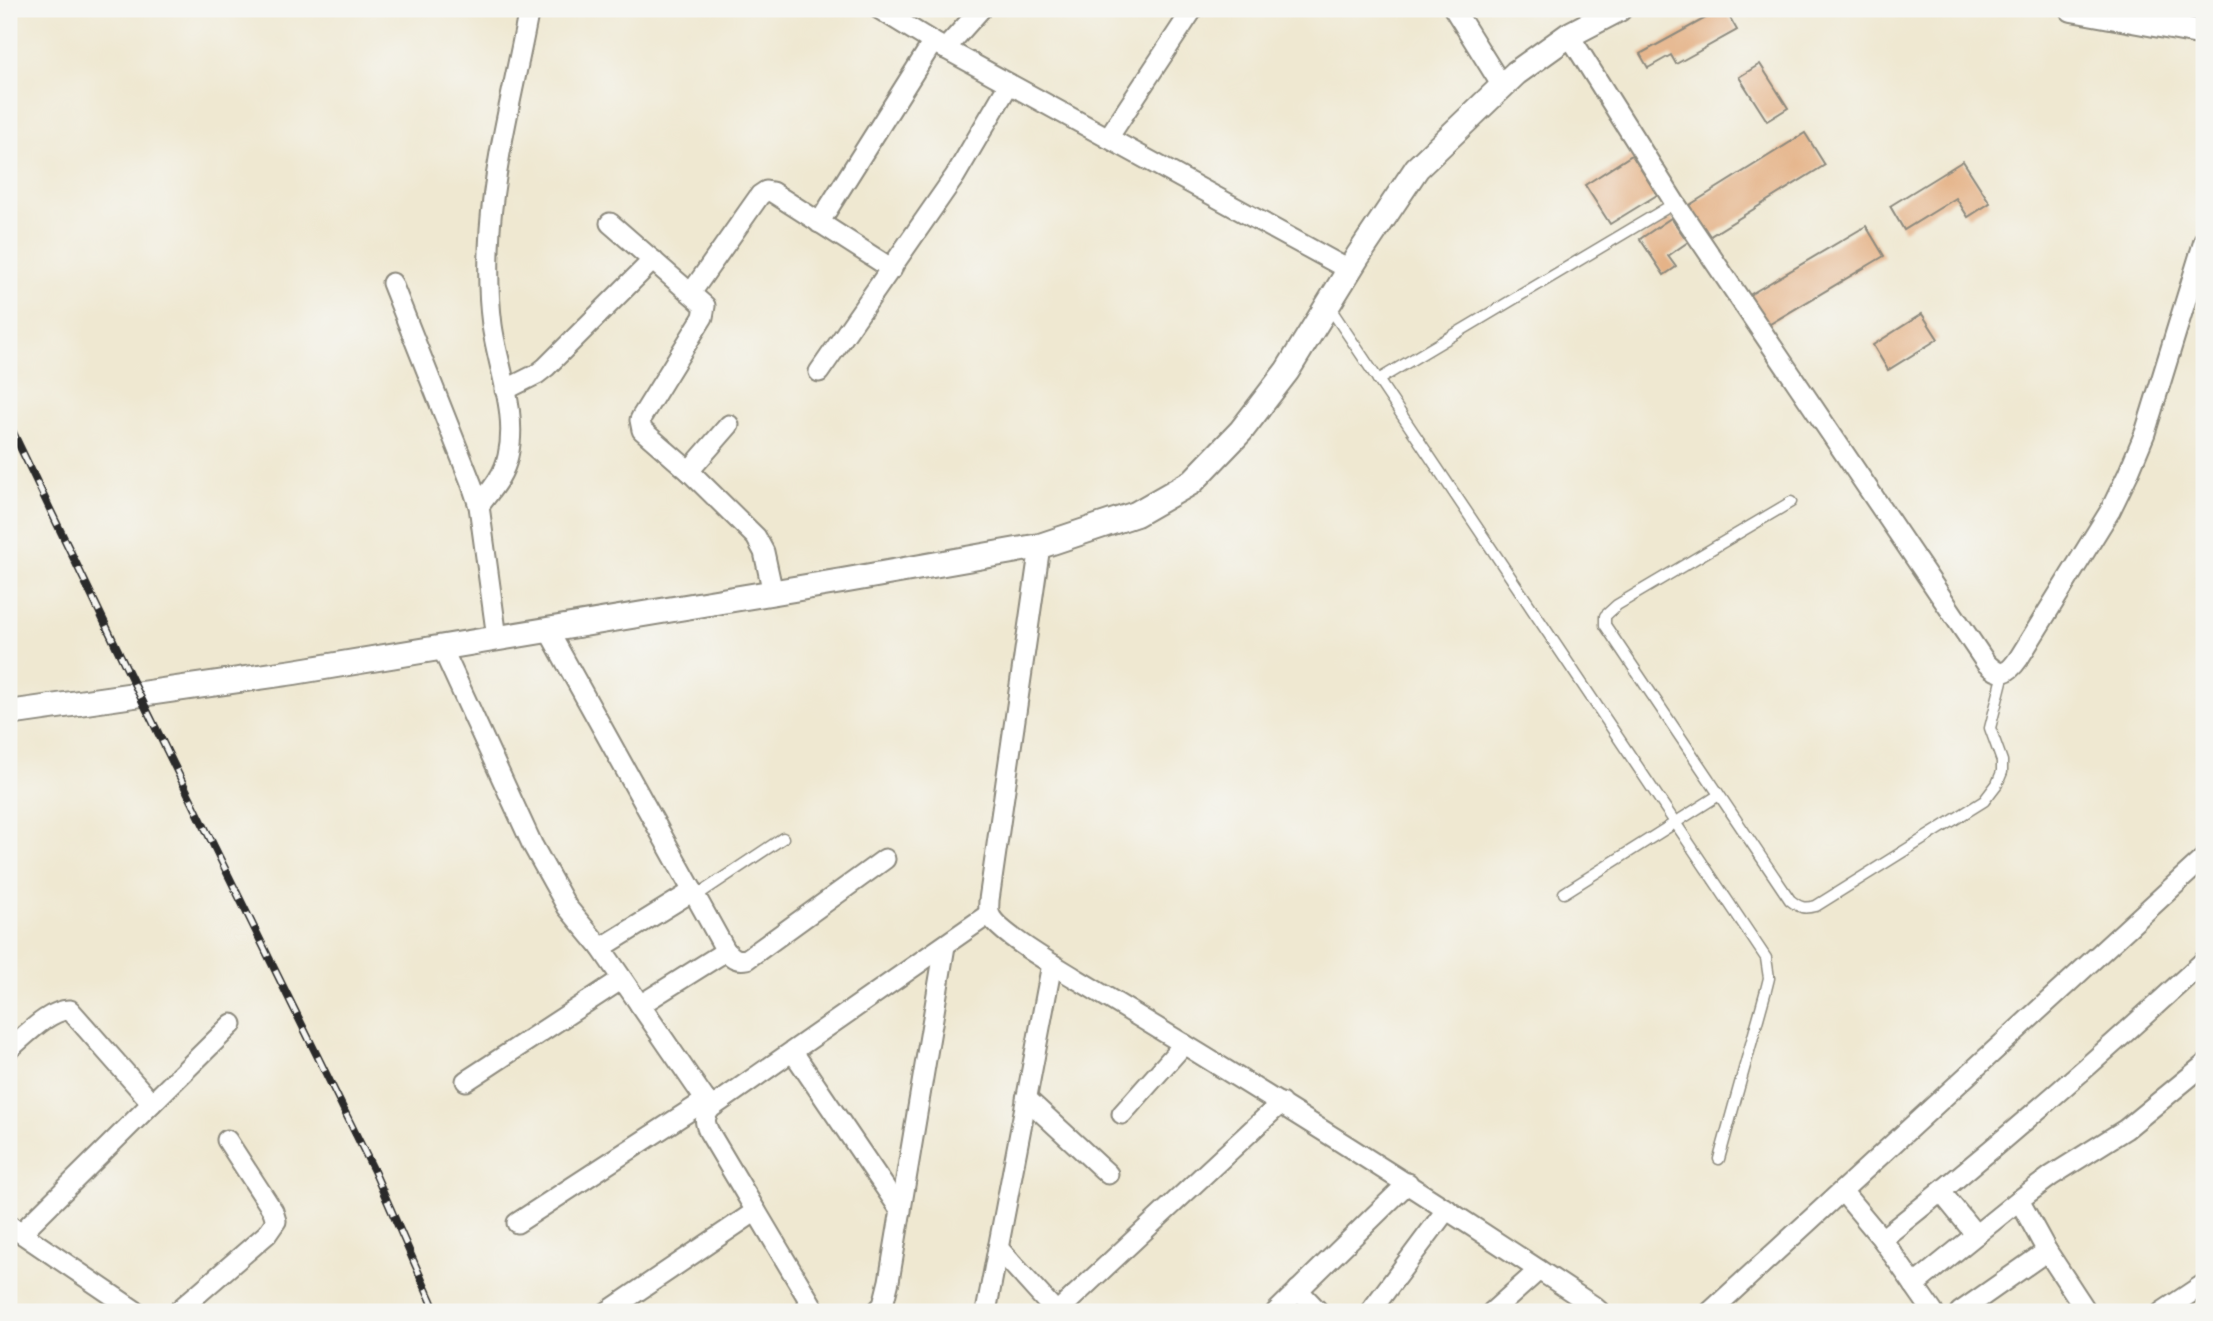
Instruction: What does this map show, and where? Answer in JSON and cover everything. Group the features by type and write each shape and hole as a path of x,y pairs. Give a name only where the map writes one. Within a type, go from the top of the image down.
{"street":[{"path":"479,506 499,480 508,458 512,426 492,323 488,268 496,180 529,9"},
{"path":"879,9 1009,84 1349,270"},
{"path":"819,223 939,45 981,9"},
{"path":"1108,138 1193,9"},
{"path":"1454,9 1502,86"},
{"path":"9,713 294,672 1040,546 1136,514 1192,482 1249,421 1287,371 1349,270 1417,168 1516,73 1569,35 1619,9"},
{"path":"2072,9 2204,33"},
{"path":"1569,35 1675,203 1986,663 1995,672 2004,673 2019,658 2110,511 2128,474 2145,433 2204,241"},
{"path":"819,372 955,176 1009,84"},
{"path":"691,293 765,191 772,192 892,269"},
{"path":"610,223 705,306 704,317 640,420 642,430 689,471 761,545 773,593"},
{"path":"505,390 546,367 653,260"},
{"path":"392,284 479,506 497,638"},
{"path":"689,471 729,425"},
{"path":"1040,546 989,914 998,926 1052,964 1408,1183 1600,1312"},
{"path":"548,630 726,951 739,960 747,959 885,859"},
{"path":"442,648 532,844 567,907 601,948 708,1104 705,1124 816,1312"},
{"path":"1710,1312 2204,858"},
{"path":"601,948 694,894"},
{"path":"517,1223 793,1052 989,914"},
{"path":"876,1312 887,1296 945,946"},
{"path":"640,1005 726,951"},
{"path":"1882,1239 1941,1192 2204,961"},
{"path":"986,1312 1052,964"},
{"path":"466,1081 622,979"},
{"path":"9,1049 50,1015 62,1009 70,1010 152,1103"},
{"path":"137,1312 15,1229 152,1103 232,1024"},
{"path":"1122,1114 1184,1044"},
{"path":"793,1052 901,1211"},
{"path":"1914,1285 2019,1200 2051,1176 2126,1129 2204,1065"},
{"path":"1026,1098 1108,1174"},
{"path":"998,1248 1056,1312 1281,1103"},
{"path":"177,1312 267,1234 275,1221 272,1210 227,1140"},
{"path":"1276,1312 1408,1183"},
{"path":"1842,1191 1882,1239 1933,1312"},
{"path":"1941,1192 1976,1235"},
{"path":"2019,1200 2047,1251 2087,1312"},
{"path":"1370,1312 1447,1209"},
{"path":"607,1312 756,1211"},
{"path":"1960,1312 2047,1251"},
{"path":"1492,1312 1539,1270"},
{"path":"2162,1312 2204,1284"},
{"path":"1298,1290 1318,1312"}],"lane":[{"path":"1378,380 1675,203"},
{"path":"1328,304 1766,958 1769,978 1719,1159"},
{"path":"1791,502 1618,605 1605,616 1605,625 1790,900 1797,906 1805,909 1816,906 1984,801 2002,772 1990,729 2004,673"},
{"path":"1564,893 1719,795"},
{"path":"694,894 783,838"}],"building":[{"path":"1725,9 1737,30 1676,64 1671,55 1648,68 1640,54"},
{"path":"1760,64 1788,108 1767,121 1739,77"},
{"path":"1805,133 1825,165 1707,238 1688,206"},
{"path":"1632,155 1657,195 1610,224 1585,185"},
{"path":"1963,161 1990,203 1968,217 1956,198 1904,230 1890,206"},
{"path":"1671,218 1688,242 1668,256 1676,267 1664,275 1640,239"},
{"path":"1866,226 1884,256 1765,327 1746,297"},
{"path":"1922,314 1938,339 1888,370 1873,345"}],"railway":[{"path":"9,424 374,1171 436,1312"}]}
